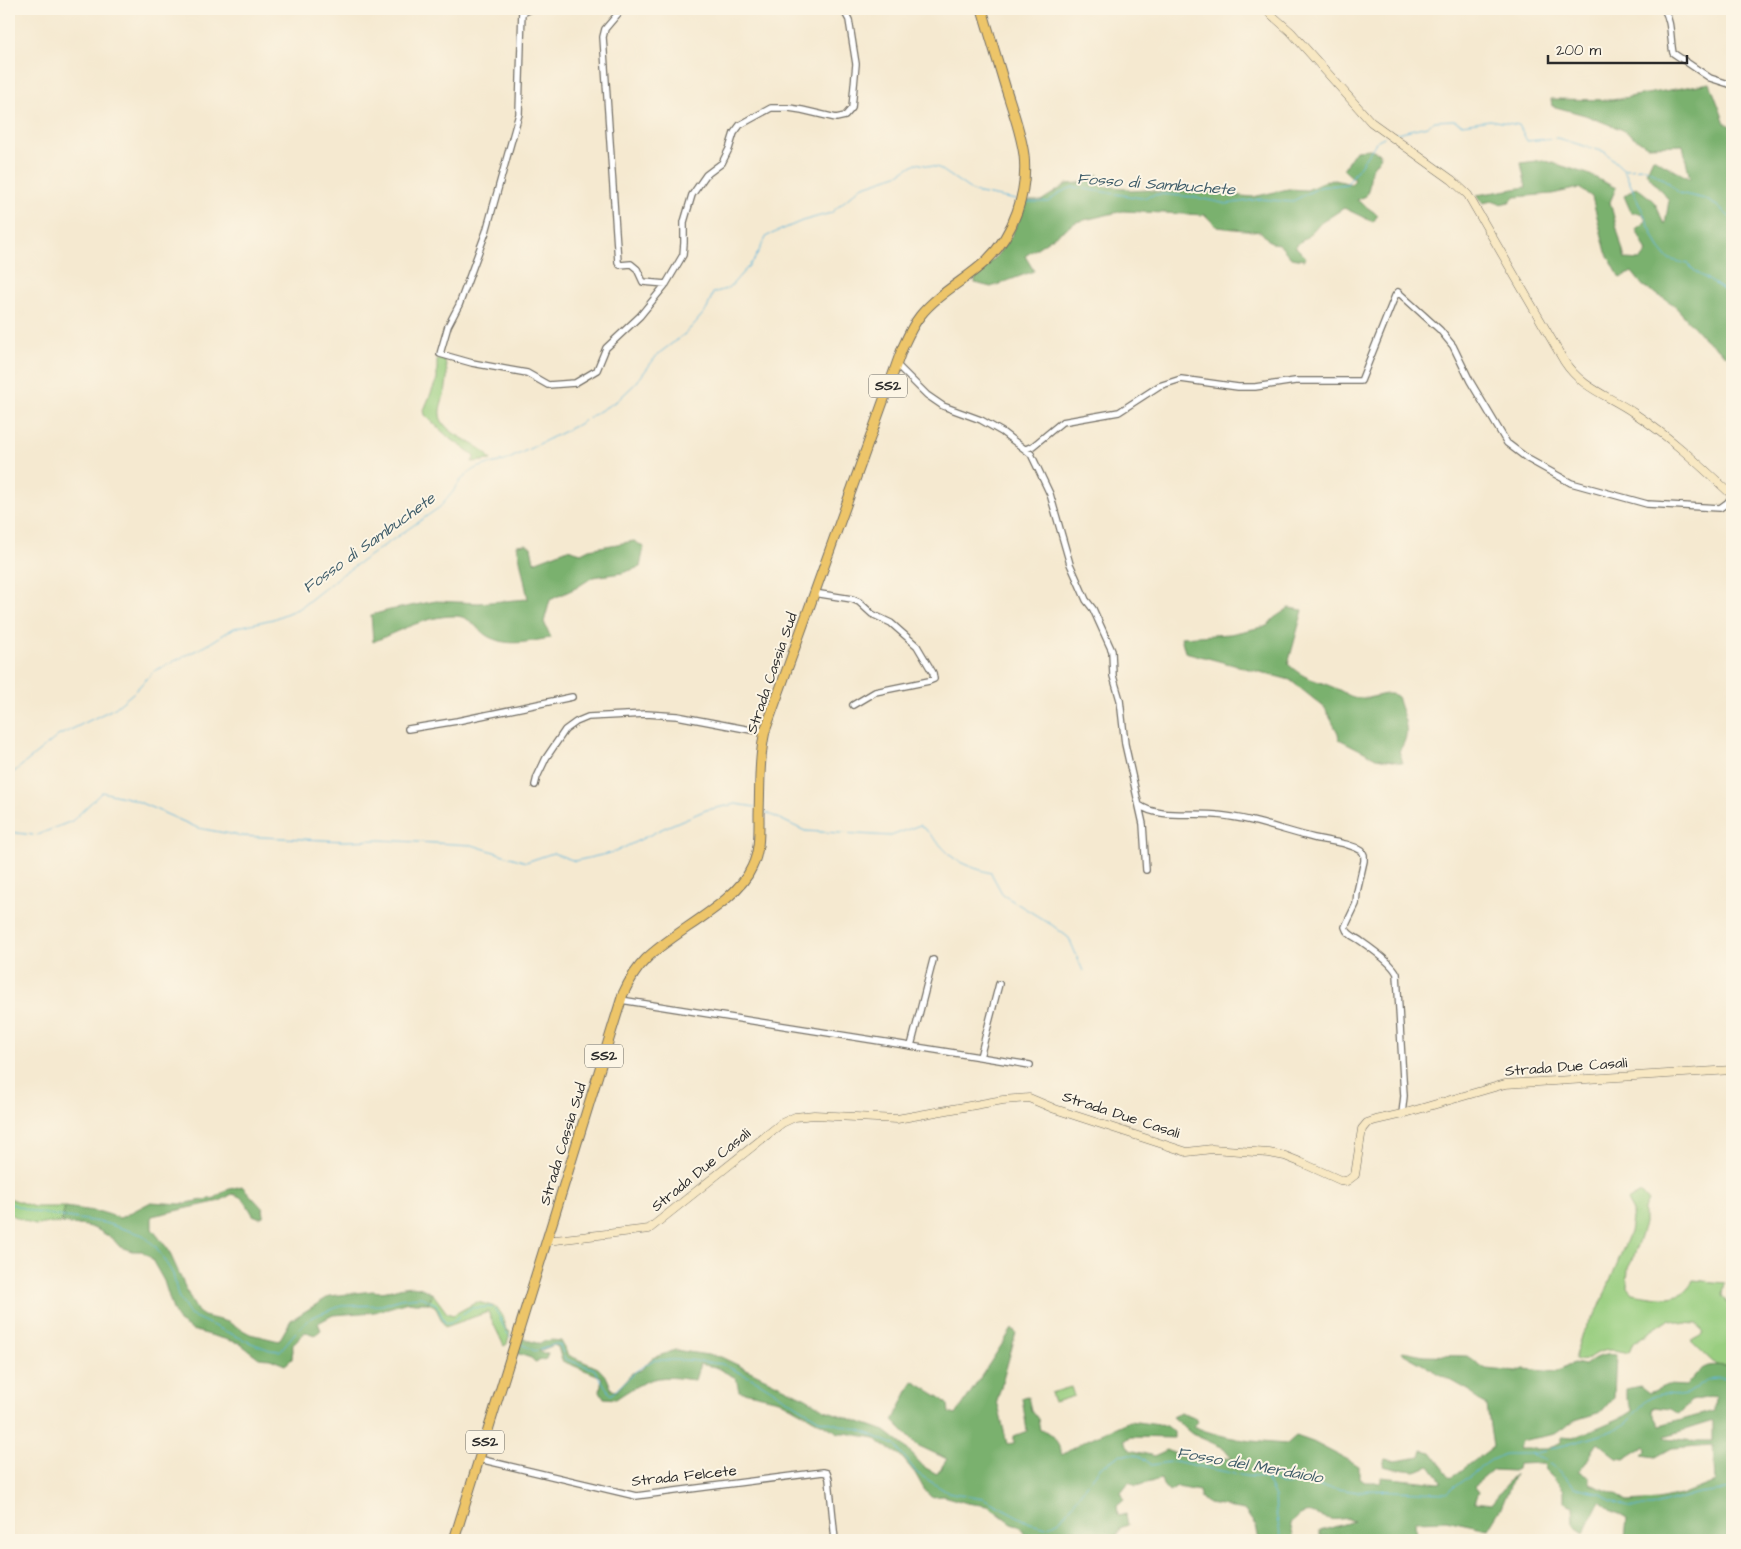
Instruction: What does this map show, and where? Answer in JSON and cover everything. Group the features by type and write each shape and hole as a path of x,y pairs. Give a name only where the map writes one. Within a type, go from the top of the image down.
{"main road":[{"name":"Strada Cassia Sud","path":"454,1540 621,1000 629,982 645,960 728,897 753,867 758,845 760,756 765,731 896,364 912,327 919,317 927,308 987,259 996,249 1011,226 1020,200 1025,171 1022,144 982,9"}],"street":[{"path":"531,9 523,11 519,114 486,232 459,306 448,326 440,354 527,373 548,385 575,383 597,370 606,348 640,316 666,284 682,255 684,222 692,195 706,175 722,164 734,133 740,125 771,108 789,108 836,118 845,116 852,108 856,64 849,20 843,9"},
{"path":"622,9 605,28 603,37 618,262 620,265 631,264 637,269 643,282 666,284"},
{"path":"1026,448 1033,446 1062,422 1119,412 1159,386 1176,380 1238,386 1295,381 1361,381 1398,292 1440,330 1453,346 1470,381 1507,443 1528,459 1571,483 1647,504 1720,508 1732,496 1679,446 1633,412 1589,387 1573,374 1472,202 1463,190 1452,180 1401,145 1362,113 1291,32 1265,9"},
{"path":"1664,9 1669,17 1673,54 1710,78 1732,85"},
{"path":"896,364 927,395 943,406 981,420 1026,448 1031,454 1050,494 1070,564 1112,651 1113,676 1120,700 1125,744 1144,832 1146,870"},
{"path":"814,593 852,599 864,606 872,614 891,623 918,646 933,673 934,679 929,681 875,692 852,704"},
{"path":"408,729 572,697"},
{"path":"536,785 537,777 546,758 566,730 576,722 588,718 639,714 677,716 765,731"},
{"path":"1139,804 1148,810 1184,815 1219,815 1262,823 1315,838 1338,842 1362,851 1364,861 1356,904 1345,927 1349,933 1394,967 1397,974 1404,1096 1402,1114"},
{"path":"911,1046 933,960"},
{"path":"980,1057 999,984"},
{"path":"621,1000 1030,1065"},
{"name":"Strada Due Casali","path":"547,1241 649,1228 782,1123 795,1117 814,1115 897,1119 1003,1100 1029,1098 1056,1109 1187,1152 1212,1149 1269,1153 1285,1156 1329,1176 1347,1181 1355,1175 1362,1129 1367,1123 1431,1104 1505,1084 1732,1070"},
{"name":"Strada Felcete","path":"479,1460 636,1496 823,1472 827,1473 829,1479 835,1540"}],"green space":[{"path":"1710,83 1725,123 1732,127 1732,364 1730,358 1705,339 1673,304 1643,286 1632,272 1620,278 1606,252 1592,197 1579,188 1552,194 1515,197 1509,202 1500,204 1492,201 1483,203 1477,195 1526,187 1521,163 1543,160 1588,174 1616,188 1610,202 1625,259 1641,260 1647,252 1636,229 1646,221 1643,214 1631,212 1624,196 1636,187 1655,203 1665,225 1669,200 1646,173 1653,158 1690,179 1683,145 1647,146 1623,130 1585,115 1552,106 1551,99 1612,100"},
{"path":"1370,149 1378,152 1381,156 1371,170 1366,196 1357,200 1378,215 1373,222 1344,208 1319,224 1306,238 1295,246 1306,257 1304,260 1291,258 1279,244 1271,243 1261,232 1217,227 1205,215 1123,211 1076,222 1025,256 1034,271 991,287 975,283 975,275 995,258 1012,235 1025,201 1041,201 1067,184 1079,183 1098,174 1101,186 1126,188 1130,191 1197,190 1253,197 1288,189 1307,190 1331,179 1351,184 1355,180 1343,169 1356,150"},
{"path":"437,359 444,359 447,372 445,391 440,409 443,423 448,429 481,449 491,460 472,462 475,456 448,437 425,415 424,410 437,379"},
{"path":"634,541 644,547 640,567 622,573 593,577 576,588 550,600 544,622 551,638 513,643 498,641 486,635 465,618 453,616 422,622 373,642 371,615 436,601 478,603 528,599 517,545 526,544 531,547 534,562 568,549 581,553 589,549"},
{"path":"1289,608 1303,610 1288,664 1294,670 1306,677 1355,697 1367,698 1385,694 1397,696 1406,724 1406,737 1399,751 1403,763 1376,758 1339,739 1338,733 1325,708 1290,680 1185,652 1181,637 1230,634 1267,626 1274,618"},
{"path":"242,1186 263,1209 264,1215 260,1218 253,1215 242,1199 232,1194 220,1201 152,1216 152,1229 168,1249 191,1300 198,1312 204,1316 228,1322 250,1334 279,1341 291,1320 330,1296 373,1291 384,1292 412,1286 422,1288 433,1294 428,1303 408,1302 375,1312 333,1315 318,1323 321,1330 315,1335 305,1332 293,1344 292,1359 285,1365 270,1359 259,1358 239,1343 192,1330 179,1322 173,1310 164,1281 151,1258 142,1251 132,1251 120,1247 113,1239 98,1230 87,1226 61,1223 65,1207 101,1212 120,1218 151,1202 181,1204 215,1198 226,1190"},
{"path":"1641,1193 1648,1201 1644,1209 1644,1224 1633,1259 1628,1268 1627,1287 1632,1293 1667,1297 1682,1293 1693,1280 1725,1283 1723,1295 1729,1306 1732,1306 1732,1367 1716,1365 1691,1341 1704,1334 1698,1324 1683,1323 1669,1319 1633,1343 1629,1353 1607,1350 1582,1361 1574,1359 1582,1333 1599,1308 1630,1232 1633,1212 1627,1201"},
{"path":"9,1198 34,1207 65,1207 61,1223 35,1225 9,1214"},
{"path":"433,1294 447,1313 453,1315 477,1302 495,1307 502,1317 506,1330 510,1332 507,1344 504,1346 488,1312 445,1327 435,1306 428,1303"},
{"path":"1012,1329 1016,1333 997,1401 1007,1444 1014,1443 1014,1436 1027,1431 1022,1398 1028,1397 1031,1410 1038,1419 1040,1430 1052,1435 1062,1455 1083,1442 1129,1421 1167,1426 1174,1432 1174,1438 1131,1437 1124,1440 1130,1450 1154,1456 1167,1450 1189,1460 1232,1458 1224,1448 1192,1434 1172,1417 1180,1413 1195,1418 1197,1422 1193,1426 1227,1437 1287,1444 1296,1436 1313,1442 1359,1466 1359,1479 1365,1482 1381,1482 1381,1477 1440,1483 1441,1481 1430,1466 1415,1471 1396,1469 1383,1466 1385,1459 1395,1461 1420,1457 1422,1450 1431,1452 1451,1478 1493,1447 1487,1406 1481,1403 1470,1391 1402,1353 1403,1351 1424,1355 1467,1356 1486,1369 1517,1372 1524,1369 1557,1372 1573,1363 1585,1365 1599,1357 1616,1355 1614,1397 1601,1412 1575,1420 1555,1434 1521,1441 1519,1449 1548,1449 1561,1442 1562,1437 1573,1438 1625,1416 1633,1411 1626,1397 1626,1389 1640,1386 1649,1393 1667,1385 1686,1386 1705,1367 1716,1365 1732,1367 1732,1540 1619,1540 1625,1538 1627,1519 1600,1501 1584,1533 1574,1526 1573,1506 1564,1502 1564,1489 1545,1470 1543,1463 1518,1464 1517,1469 1513,1471 1493,1470 1474,1486 1479,1492 1475,1502 1491,1504 1515,1474 1501,1508 1488,1529 1446,1520 1415,1521 1416,1540 1408,1540 1396,1533 1394,1540 1320,1536 1320,1531 1354,1521 1330,1519 1306,1513 1290,1523 1294,1540 1259,1540 1256,1526 1244,1510 1209,1504 1201,1499 1199,1491 1177,1487 1169,1492 1161,1479 1136,1486 1129,1482 1121,1492 1124,1499 1117,1505 1118,1516 1126,1514 1128,1525 1120,1528 1115,1540 1078,1540 1073,1529 1054,1536 1039,1537 1025,1534 1020,1526 1011,1523 988,1506 967,1503 943,1496 931,1497 900,1455 881,1444 875,1438 839,1433 779,1400 739,1391 736,1378 715,1367 700,1364 695,1380 668,1377 654,1379 642,1383 616,1399 604,1398 600,1391 602,1377 562,1361 558,1347 554,1345 539,1351 541,1353 548,1353 546,1359 535,1362 531,1358 516,1353 521,1338 540,1344 553,1340 561,1341 568,1355 598,1368 607,1378 612,1390 617,1391 632,1373 641,1370 652,1358 675,1350 721,1357 806,1398 825,1410 885,1431 904,1446 924,1467 937,1474 947,1459 917,1445 893,1421 913,1381 941,1398 948,1405 949,1413 956,1415","holes":["1715,1396 1714,1411 1660,1426 1652,1411 1653,1407 1671,1409 1679,1414 1691,1401","1713,1421 1713,1441 1694,1441 1667,1438 1665,1436","1598,1443 1617,1458 1624,1459 1645,1446 1646,1451 1642,1455 1656,1457 1672,1448 1713,1445 1715,1482 1681,1495 1658,1500 1627,1502 1613,1493 1590,1484 1590,1477 1578,1472"]},
{"path":"1071,1387 1074,1396 1054,1402 1051,1393"}],"waterway":[{"name":"Fosso di Sambuchete","path":"1393,134 1427,126 1435,121 1454,120 1462,124 1490,120 1519,125 1527,141 1557,138 1605,152 1623,169 1646,168 1668,182 1679,193 1705,199 1717,206 1732,219"},
{"name":"Fosso di Sambuchete","path":"1025,202 1048,202 1061,192 1073,187 1141,198 1160,194 1194,197 1227,204 1261,199 1291,202 1320,187 1347,184 1378,140 1384,137"},
{"name":"Fosso di Sambuchete","path":"9,776 58,736 115,708 133,693 154,671 207,645 234,628 273,619 300,608 340,576 440,507 461,480 474,469 505,461 575,426 618,400 636,383 658,354 686,333 697,321 707,309 713,293 729,288 754,260 767,236 802,221 831,213 861,187 897,175 916,163 939,168 974,192 1016,200"},
{"path":"1624,170 1659,248 1668,259 1688,264 1732,298"},
{"path":"37,835 72,821 102,792 132,799 198,828 241,836 472,845 526,862 553,853 575,861 615,852 706,810 736,804 755,807"},
{"path":"763,811 805,831 891,836 920,825 951,856 965,864 991,873 1003,895 1052,925 1069,938 1083,971"},
{"path":"9,832 33,835"},
{"name":"Fosso del Merdaiolo","path":"9,1203 34,1212 105,1223 143,1235 156,1247 173,1274 178,1296 190,1315 270,1350 280,1351 312,1317 341,1306 382,1305 400,1299 421,1297 436,1304 445,1323 451,1322 471,1308 492,1307 499,1315 505,1330 512,1338"},
{"name":"Fosso del Merdaiolo","path":"519,1343 535,1351 556,1344 560,1345 565,1359 594,1369 611,1395 636,1371 653,1360 686,1360 722,1364 759,1382 820,1420 860,1430 895,1445 917,1473 947,1492 983,1498 1030,1523 1047,1527 1061,1519 1099,1469 1121,1454 1140,1456 1152,1465 1175,1461 1245,1476 1266,1478 1282,1484 1303,1484 1358,1492 1370,1490 1446,1493 1491,1460 1505,1454 1531,1454 1545,1459 1574,1487 1601,1493 1610,1500 1628,1507 1652,1507 1699,1493 1732,1489"},
{"path":"1551,1449 1618,1428 1627,1422 1647,1400 1656,1395 1686,1394 1713,1378 1732,1380"},
{"name":"Fosso del Merdaiolo","path":"1531,1454 1546,1451"},
{"path":"1266,1479 1275,1496 1281,1540"}]}
